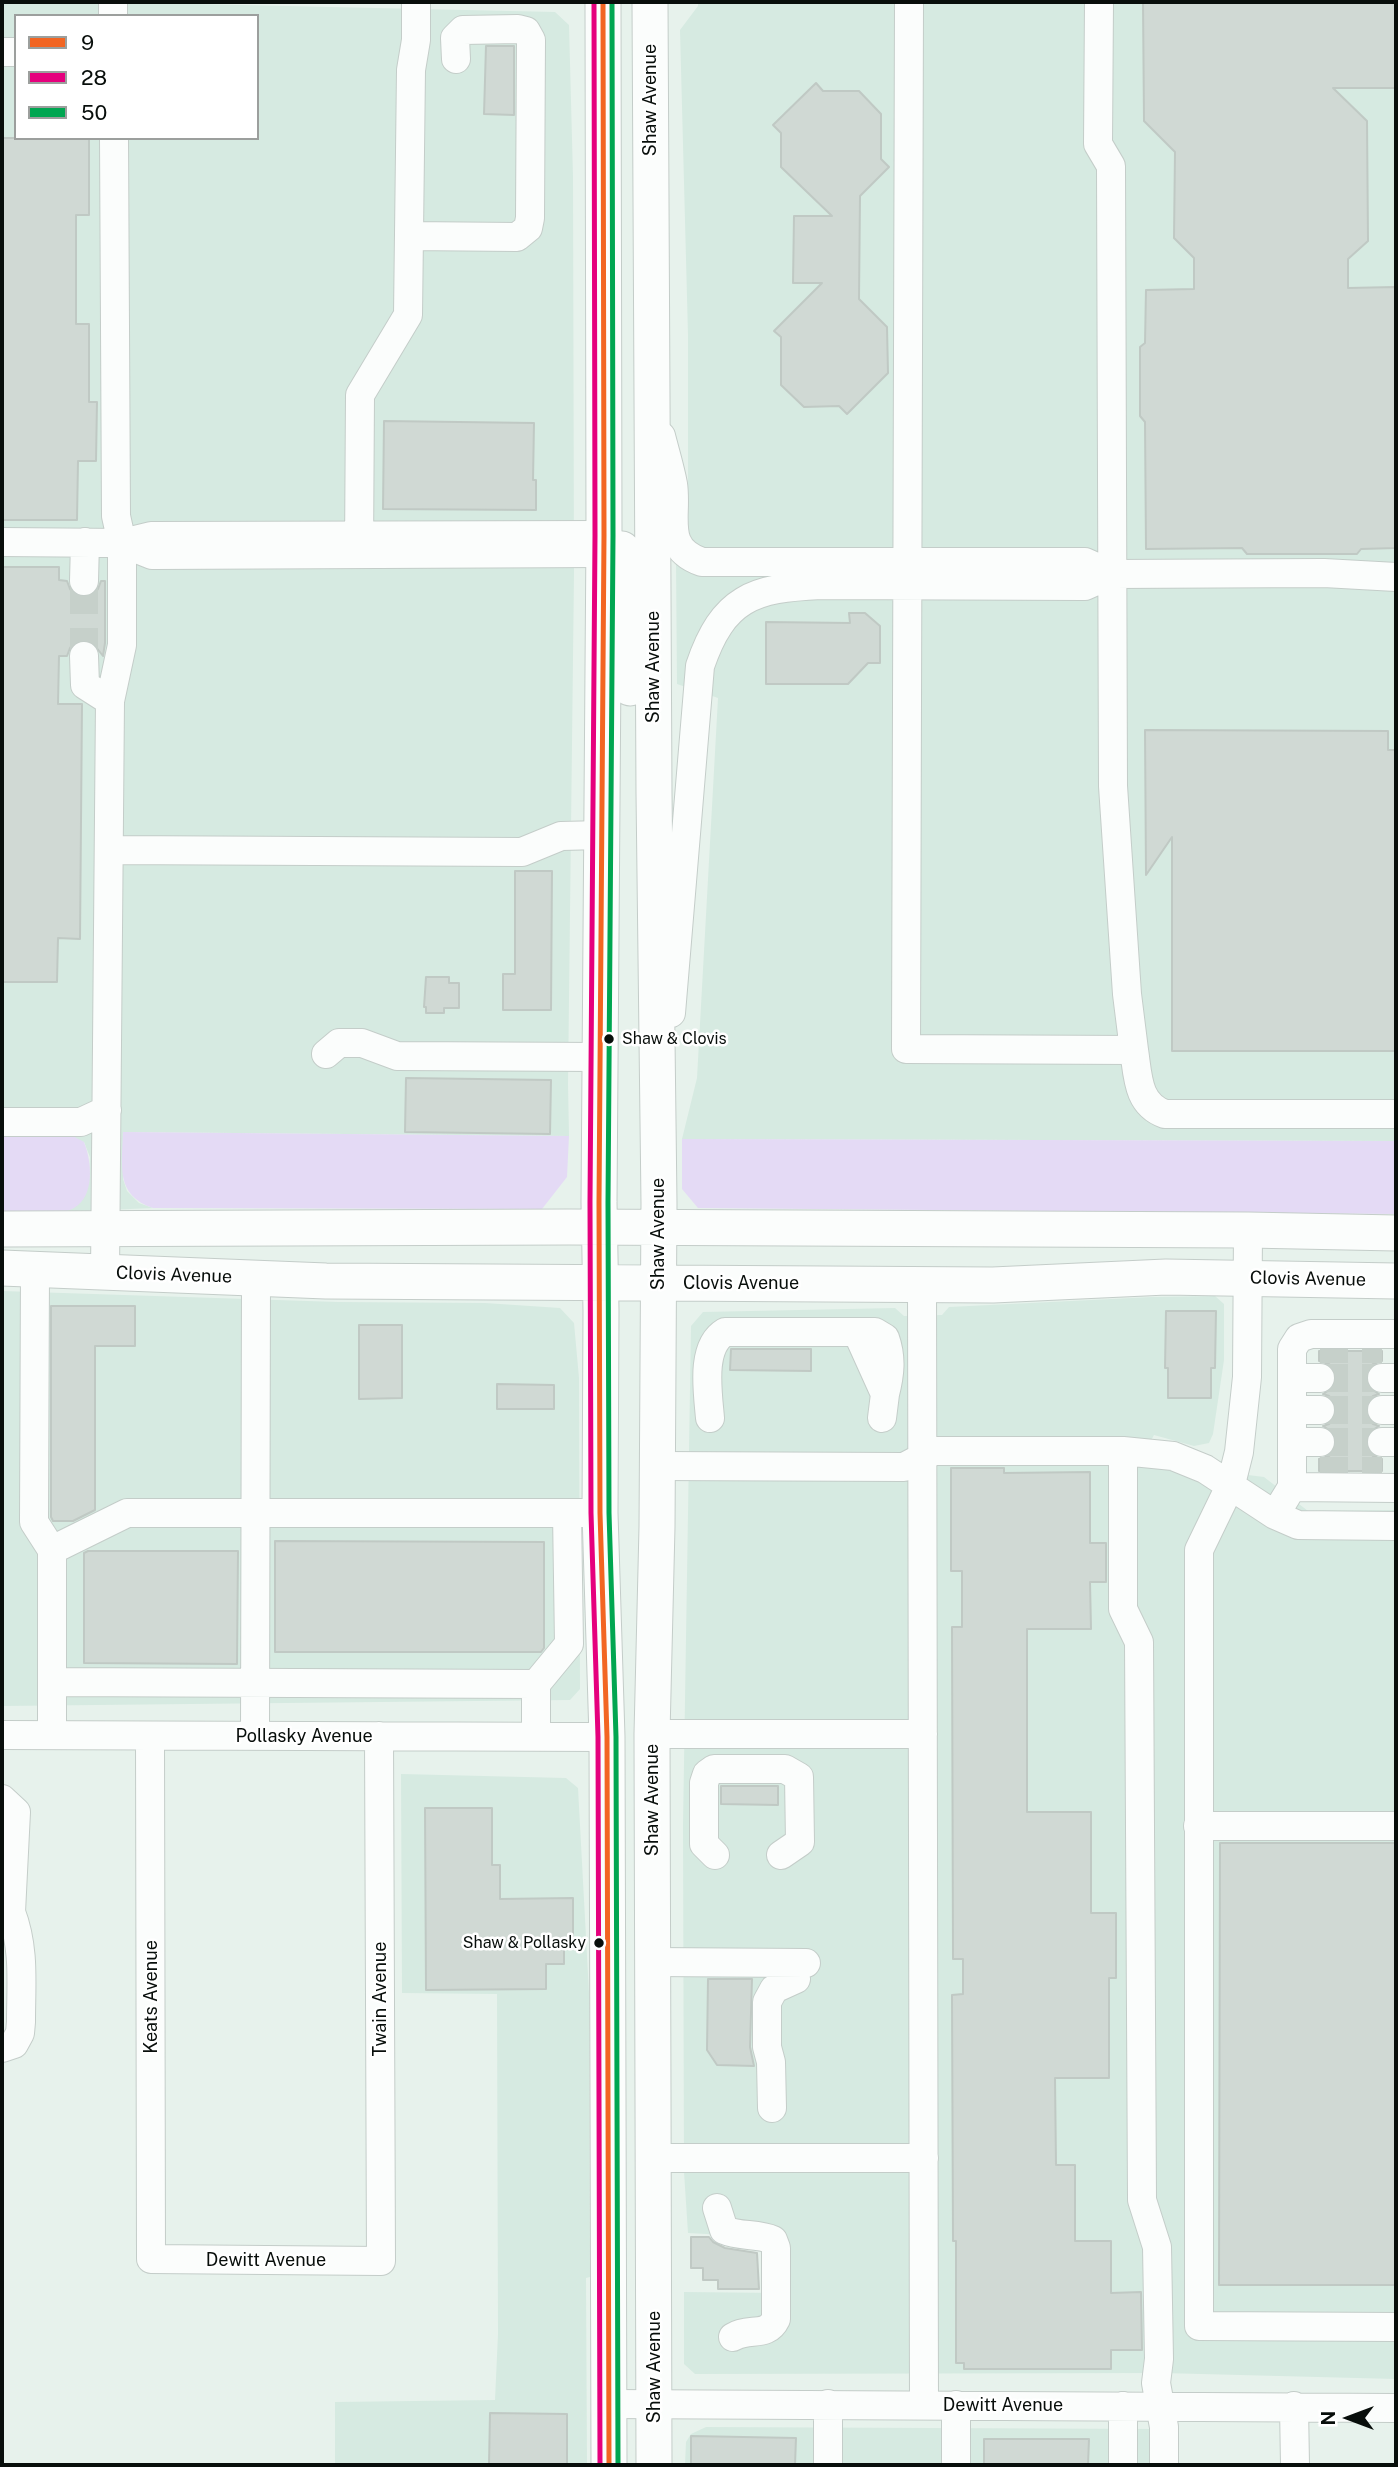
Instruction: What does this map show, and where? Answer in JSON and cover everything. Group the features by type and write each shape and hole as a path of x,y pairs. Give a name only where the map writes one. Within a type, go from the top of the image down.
{"main road":[{"path":"603,2 604,544 600,1281 584,1513 607,1737 609,2465"},
{"name":"Shaw Avenue","path":"650,2 654,793 659,1153 652,1734 654,2465"},
{"path":"604,544 616,543 626,560 630,714 654,793"},
{"path":"2,1229 362,1226 1396,1233"},
{"name":"Clovis Avenue","path":"18,1269 339,1281 993,1284 1166,1277 1396,1281"},
{"path":"584,1513 626,1599 630,1717 635,1727 652,1734"},
{"path":"607,1737 624,1740 632,1750 631,1942 652,1962"}],"street":[{"path":"359,545 360,395 408,315 411,70 416,40 416,2"},
{"path":"909,2 906,1049 1134,1050"},
{"path":"1098,2 1098,144 1111,166 1115,840 1127,994 1143,1098 1149,1106 1165,1114 1396,1114"},
{"path":"409,236 517,237 528,228 531,40 526,31 518,29 463,30 455,38 456,60"},
{"path":"105,1273 110,701 121,645 122,543 116,516 114,140"},
{"path":"651,399 673,485 674,534 678,546 691,559 702,562 908,574"},
{"path":"2,542 122,543 151,536 359,545 604,544"},
{"path":"85,542 85,581"},
{"path":"659,1153 700,667 708,642 719,624 736,606 750,596 781,587 908,574 1085,562 1112,574 1324,573 1396,577"},
{"path":"84,656 85,685 110,701"},
{"path":"109,850 522,852 561,836 602,835"},
{"path":"326,1054 339,1044 362,1044 397,1056 600,1057"},
{"path":"2,1122 81,1122 107,1110"},
{"path":"1199,2326 1199,1550 1231,1484 1239,1452 1247,1377 1248,1230"},
{"path":"18,1269 34,1522 52,1550 52,1735"},
{"path":"255,1736 256,1279"},
{"path":"922,1284 925,2404"},
{"path":"710,1418 709,1353 716,1337 725,1332 857,1332 884,1406"},
{"path":"1275,1515 1292,1479 1292,1349 1299,1338 1311,1334 1392,1344"},
{"path":"1292,1349 1320,1349"},
{"path":"1292,1378 1320,1378"},
{"path":"1292,1410 1320,1410"},
{"path":"1292,1442 1320,1442"},
{"path":"657,1466 904,1467 934,1451 1123,1451 1172,1456 1205,1469 1275,1515 1298,1524 1396,1527"},
{"path":"1123,1451 1123,1609 1139,1642 1142,2200 1157,2247 1156,2382 1164,2427 1164,2465"},
{"path":"1292,1479 1320,1471"},
{"path":"1292,1479 1392,1477"},
{"path":"52,1550 127,1513 584,1513 569,1644 536,1684 536,1736"},
{"path":"53,1682 536,1684"},
{"path":"652,1734 923,1734"},
{"name":"Pollasky Avenue","path":"2,1735 607,1737"},
{"name":"Keats Avenue","path":"150,1735 151,2259"},
{"name":"Twain Avenue","path":"379,1736 381,2261"},
{"path":"715,1855 704,1844 704,1783 707,1774 714,1769 785,1769 799,1777 800,1842 781,1855"},
{"path":"2,1799 16,1812 6,1915 22,1950 20,2033 14,2044 2,2048"},
{"path":"1198,1826 1396,1826"},
{"path":"652,1962 801,1971 774,1989 767,2002 767,2047 771,2062 772,2108"},
{"path":"653,2158 924,2158"},
{"path":"717,2208 724,2230 734,2235 762,2235 773,2240 776,2248 776,2319 772,2327 764,2332 742,2332 733,2337"},
{"name":"Dewitt Avenue","path":"151,2259 381,2261"},
{"path":"1158,2359 1199,2326 1396,2327"},
{"name":"Dewitt Avenue","path":"609,2404 1396,2407"},
{"path":"828,2404 828,2465"},
{"path":"956,2405 956,2465"},
{"path":"1123,2406 1123,2465"},
{"path":"1294,2406 1295,2465"}],"shaded area":[{"path":"2,2 555,12 569,25 573,177 574,573 569,1136 123,1132 123,1179 127,1191 139,1203 153,1208 61,1212 89,1183 90,1157 84,1142 2,1134"},
{"path":"698,2 1396,2 1396,1141 682,1139 697,1078 718,698 677,684 676,561 688,532 688,335 680,30 698,6"},
{"path":"123,1132 569,1136 567,1177 542,1209 153,1208 132,1195 123,1178"},
{"path":"2,1134 69,1134 84,1142 89,1159 90,1178 89,1187 81,1203 67,1211 59,1212 2,1212"},
{"path":"682,1139 1396,1141 1396,1214 698,1208 682,1189"},
{"path":"2,1291 338,1302 485,1303 560,1308 574,1323 579,1378 580,1689 570,1700 2,1706"},
{"path":"1215,1296 1224,1304 1224,1360 1213,1434 1209,1443 1194,1446 1154,1435 1138,1464 1160,1464 1264,1477 1308,1511 1396,1510 1396,2379 1162,2373 695,2374 684,2364 684,2292 780,2293 780,2238 688,2233 684,2172 683,1825 691,1326 703,1312 895,1308 904,1316 942,1315 949,1307"},
{"path":"401,1774 566,1778 578,1788 589,1993 590,2277 586,2278 587,2465 335,2465 335,2402 495,2400 498,2334 497,1994 402,1993"},
{"path":"706,2427 1157,2429 1157,2465 685,2465 686,2442 691,2434"}],"building":[{"path":"1143,2 1396,2 1396,88 1333,88 1367,121 1368,241 1348,259 1348,288 1395,287 1396,548 1361,549 1357,554 1247,554 1242,548 1146,549 1145,422 1140,416 1140,347 1145,343 1146,290 1194,289 1194,258 1174,238 1175,152 1144,121"},
{"path":"486,46 514,46 514,115 484,114"},
{"path":"816,83 823,91 859,91 881,114 881,159 889,167 860,196 859,299 887,327 888,373 847,414 839,406 804,407 781,385 781,337 774,331 822,283 793,283 794,216 832,216 781,167 781,133 773,125"},
{"path":"2,138 89,140 89,215 76,215 76,324 89,324 89,402 97,402 96,461 78,461 77,520 2,520"},
{"path":"384,421 534,423 533,480 536,480 536,510 383,509"},
{"path":"2,567 59,567 59,580 67,581 75,595 83,598 92,595 101,581 105,581 103,656 92,642 84,639 75,642 67,656 59,656 58,704 82,704 80,939 58,938 57,982 2,982"},
{"path":"849,613 865,613 880,626 880,663 868,663 848,684 766,684 766,622 850,623"},
{"path":"1145,730 1388,731 1388,750 1396,750 1396,1051 1172,1051 1172,837 1146,875"},
{"path":"515,871 552,871 551,1010 503,1010 503,974 515,974"},
{"path":"426,977 449,977 449,983 459,983 459,1008 444,1008 444,1013 426,1013"},
{"path":"406,1078 551,1080 550,1134 405,1132"},
{"path":"51,1306 135,1306 135,1346 95,1346 95,1510 73,1521 53,1521 51,1517"},
{"path":"1166,1311 1216,1311 1215,1368 1211,1368 1211,1398 1168,1398 1168,1368 1165,1368"},
{"path":"359,1325 402,1325 402,1398 359,1399"},
{"path":"731,1349 811,1349 811,1371 730,1370"},
{"path":"1319,1351 1382,1351 1382,1361 1373,1364 1365,1377 1368,1387 1379,1394 1367,1402 1367,1418 1379,1426 1368,1433 1365,1443 1373,1456 1382,1459 1382,1471 1319,1471 1319,1459 1329,1456 1337,1443 1334,1433 1323,1426 1335,1418 1335,1402 1323,1394 1334,1387 1337,1377 1329,1364 1319,1361"},
{"path":"497,1384 554,1385 554,1409 497,1409"},
{"path":"951,1468 1004,1468 1004,1473 1090,1472 1090,1543 1106,1543 1106,1582 1090,1582 1091,1629 1027,1629 1027,1812 1091,1812 1091,1913 1116,1913 1116,1978 1109,1978 1109,2078 1055,2078 1056,2165 1075,2165 1075,2241 1111,2241 1111,2293 1141,2292 1142,2350 1111,2350 1111,2369 964,2369 964,2363 956,2363 952,1995 963,1994 963,1959 953,1959 952,1627 962,1627 962,1571 951,1571"},
{"path":"275,1541 544,1542 544,1648 541,1652 275,1652"},
{"path":"238,1551 237,1664 84,1663 84,1553"},
{"path":"721,1786 778,1786 778,1805 721,1804"},
{"path":"425,1808 492,1808 492,1865 500,1865 500,1899 573,1898 573,1940 564,1940 564,1964 546,1964 546,1989 426,1990"},
{"path":"1220,1843 1396,1843 1396,2285 1219,2285"},
{"path":"708,1979 752,1979 750,2047 754,2066 717,2065 707,2050"},
{"path":"691,2237 709,2237 725,2248 757,2253 759,2289 718,2289 718,2280 703,2280 703,2268 691,2268"},
{"path":"490,2413 567,2414 567,2465 489,2465"},
{"path":"691,2436 796,2438 795,2465 691,2465"},
{"path":"984,2439 1089,2439 1088,2465 984,2465"}],"tunnel":[{"path":"84,581 84,656"},
{"path":"1320,1349 1382,1349"},
{"path":"1320,1378 1382,1378"},
{"path":"1320,1410 1382,1410"},
{"path":"1320,1442 1382,1442"},
{"path":"1320,1471 1382,1471"}],"transit line":[{"name":"28","path":"594,2 595,535 590,1202 591,1513 598,1737 600,2465"},
{"name":"9","path":"603,2 604,535 599,1202 600,1513 607,1737 609,2465"},
{"name":"50","path":"612,2 613,535 608,1202 609,1513 616,1737 618,2465"}],"place":[{"name":"Shaw & Clovis","path":"609,1039"},
{"name":"Shaw & Pollasky","path":"599,1943"}]}
